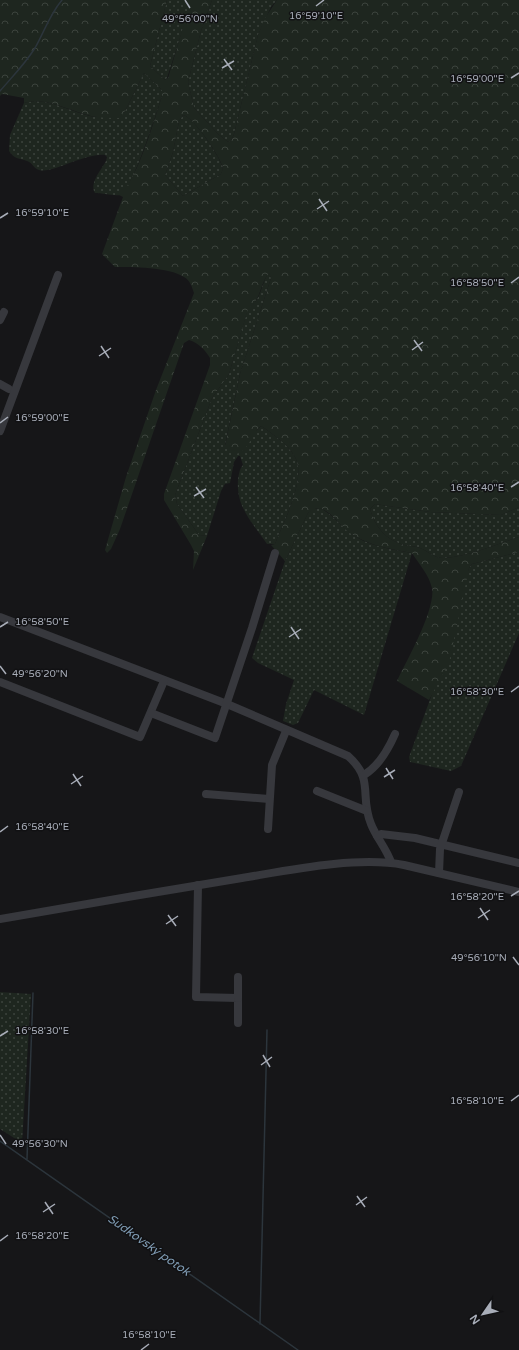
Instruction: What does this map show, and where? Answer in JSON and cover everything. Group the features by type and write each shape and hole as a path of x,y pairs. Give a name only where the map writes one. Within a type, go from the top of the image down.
{"street":[{"path":"0,431 58,275"},
{"path":"0,384 9,389"},
{"path":"151,713 215,738 275,553"},
{"path":"0,616 164,681 227,704 286,731 318,742 348,756 364,775 367,811 377,836 386,850 391,862"},
{"path":"0,682 140,737 164,681"},
{"path":"268,829 272,765 286,731"},
{"path":"364,775 372,770 379,762 389,748 395,734"},
{"path":"317,791 367,811"},
{"path":"438,873 441,844 459,792"},
{"path":"206,794 269,799"},
{"path":"377,836 382,834 415,838 519,863"},
{"path":"0,919 299,869 365,863 391,862 519,892"},
{"path":"198,885 196,997 238,998"},
{"path":"238,977 238,1023"}],"green space":[{"path":"0,0 167,0 150,66 165,80 168,78 191,0 212,0 201,31 188,82 194,108 218,134 228,142 231,141 234,134 258,35 265,18 277,0 519,0 519,507 501,515 430,512 375,504 370,509 378,527 392,540 404,545 420,548 441,558 473,553 519,537 519,552 472,564 469,568 449,663 429,700 397,681 420,634 430,608 432,597 432,588 429,579 412,553 365,541 350,533 326,511 318,508 308,513 285,561 271,545 275,544 288,513 296,488 298,466 295,457 284,444 261,426 242,452 237,454 231,452 225,446 240,374 271,278 269,273 263,282 256,301 248,309 229,374 212,398 175,495 177,504 199,535 207,536 193,570 194,551 164,500 164,494 210,365 210,358 204,350 196,343 189,340 184,343 120,529 111,549 107,553 105,550 126,477 156,390 194,293 188,280 177,274 160,269 115,267 102,254 123,197 119,195 132,178 138,165 155,119 162,96 162,90 144,73 120,118 102,118 91,116 58,105 40,101 24,103 24,98 2,94 0,96","holes":["183,115 188,117 206,138 223,168 221,174 183,196 165,175 173,152 179,121"]},
{"path":"167,0 191,0 191,4 167,78 165,80 150,66"},
{"path":"212,0 277,0 271,7 258,35 234,134 231,141 228,142 218,134 194,108 188,82 201,31"},
{"path":"144,73 162,90 162,96 137,166 131,180 120,195 95,193 95,181 106,161 107,157 105,155 88,157 52,169 39,170 29,162 15,157 9,151 10,135 24,103 40,101 90,116 124,113"},
{"path":"183,115 188,117 200,130 217,156 223,169 221,174 183,196 165,175 173,152 179,121"},
{"path":"269,272 271,278 240,374 225,445 255,432 261,426 284,444 295,457 298,466 296,488 288,513 275,544 267,544 242,506 238,490 238,480 240,470 243,465 240,456 238,456 234,462 230,483 225,484 221,491 207,536 199,535 177,504 175,495 212,398 229,374 248,308 256,301"},
{"path":"375,504 430,512 501,515 519,507 519,537 464,555 441,558 420,548 398,543 382,532 375,522 370,509"},
{"path":"320,508 332,516 349,532 363,541 412,553 364,715 314,690 298,723 293,725 283,721 286,704 294,680 258,663 252,658 285,561 308,513 313,509"},
{"path":"519,552 519,633 461,766 451,771 410,762 409,757 432,694 469,568 472,564"},
{"path":"0,992 31,994 22,1143 0,1129"}],"waterway":[{"path":"0,91 31,54 62,0"},
{"path":"27,1159 33,993"},
{"path":"260,1324 267,1030"},
{"name":"Sudkovský potok","path":"0,1141 298,1350"}]}
